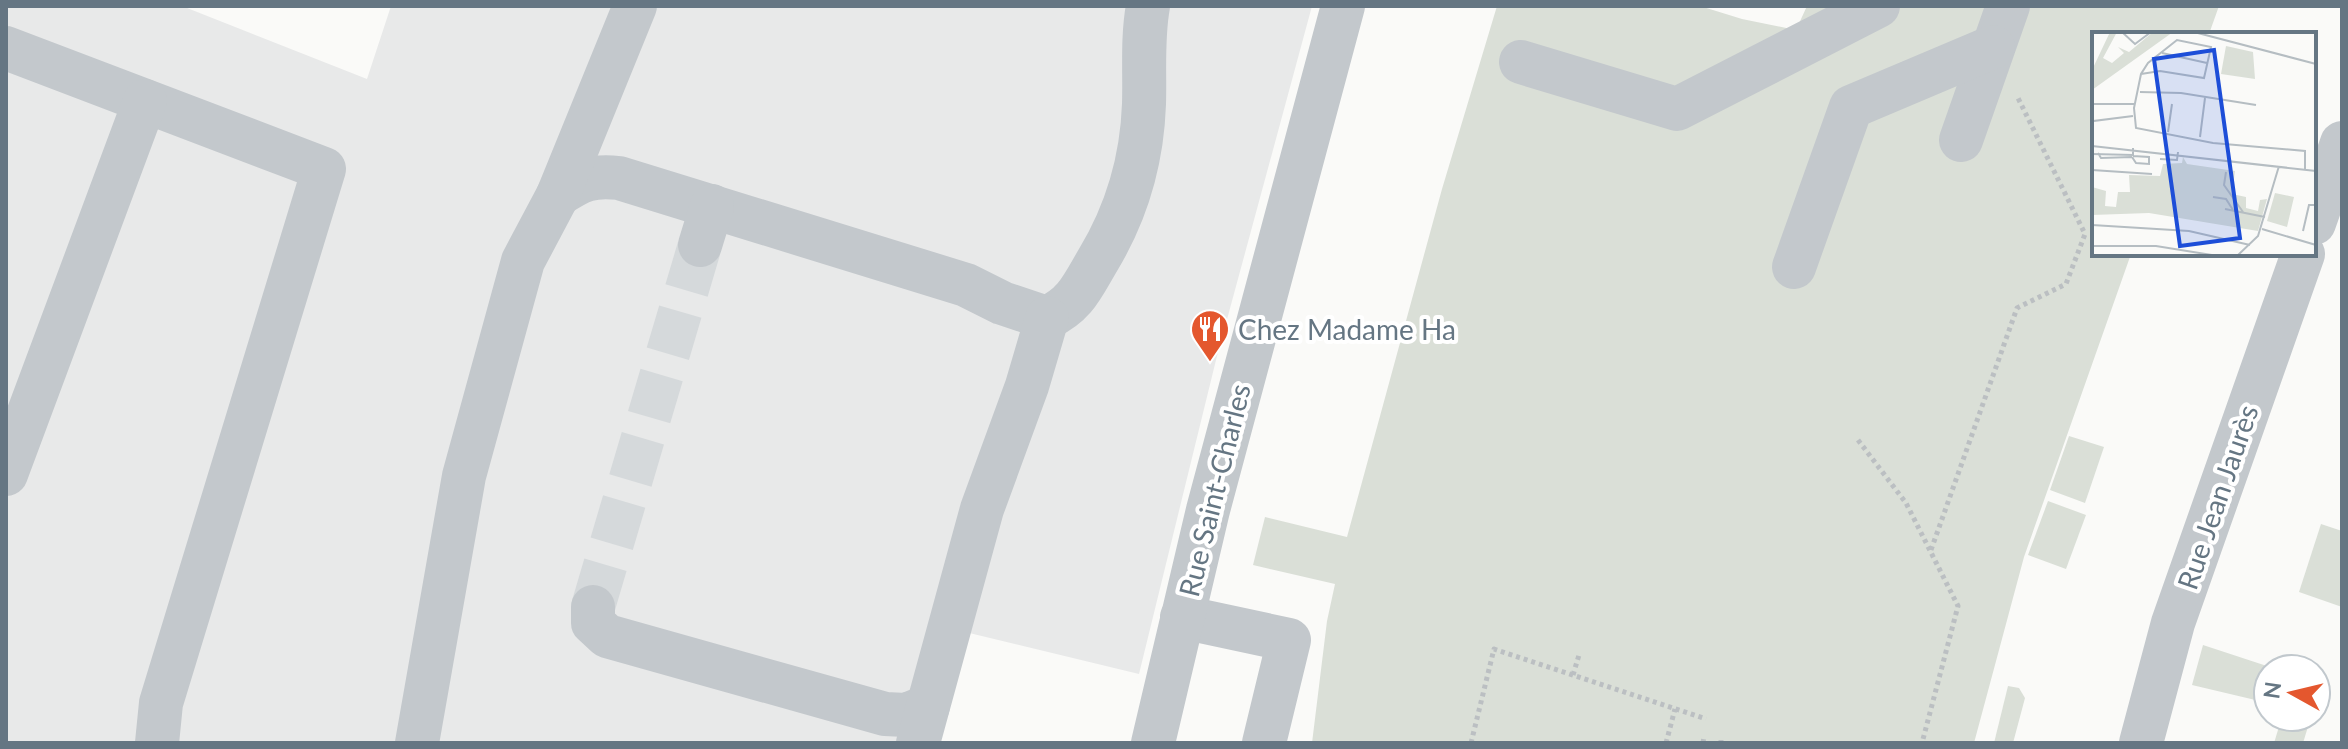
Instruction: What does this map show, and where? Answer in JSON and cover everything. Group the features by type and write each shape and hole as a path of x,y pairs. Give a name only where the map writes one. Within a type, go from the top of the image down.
{"street":[{"path":"417,743 464,476 523,261 558,195 635,6"},
{"path":"558,195 582,180 600,176 619,178 706,225 966,285 1002,303 1047,318 1067,308 1124,212 1142,139 1143,30 1148,6"},
{"name":"Rue Saint-Charles","path":"1153,743 1237,398 1343,6"},
{"path":"1521,62 1677,109 1878,6"},
{"path":"1961,140 2008,6"},
{"path":"1794,267 1851,107 1993,47"},
{"path":"6,48 324,169 161,703 157,743"},
{"path":"6,474 145,101"},
{"path":"2316,217 2342,143"},
{"name":"Rue Jean Jaurès","path":"2141,743 2173,623 2302,256"},
{"path":"593,607 593,623 607,636 885,714 906,715 923,725 982,509 1027,386 1047,318"},
{"path":"1182,617 1289,640 1264,743"}],"path":[{"path":"1931,550 2017,308 2066,284 2085,234 1993,47"},
{"path":"1858,440 1906,503 1958,606 1922,743"},
{"path":"1471,743 1494,649 1706,719"},
{"path":"1573,675 1579,655"},
{"path":"1666,743 1675,709"},
{"path":"1703,743 1704,736"}],"shaded area":[{"path":"6,6 182,6 367,79 391,6 1312,6 1216,360 1139,674 961,631 932,743 6,743"},
{"path":"1497,6 1700,6 1742,19 1796,30 1807,6 2219,6 2210,32 2092,32 2092,256 2130,256 2024,557 1974,743 1312,743 1327,621 1335,584 1253,565 1265,517 1347,537 1442,189"},
{"path":"2069,436 2104,447 2085,503 2050,490"},
{"path":"2048,501 2086,515 2066,569 2028,555"},
{"path":"2321,524 2342,531 2342,607 2299,592"},
{"path":"2203,645 2252,661 2252,699 2192,685"},
{"path":"2008,686 2019,688 2025,698 2013,743 1994,743"},
{"path":"2277,733 2306,733 2303,743 2274,743"}],"tunnel":[{"path":"593,607 700,245"}],"place":[{"name":"Chez Madame Ha","path":"1210,363"}]}
